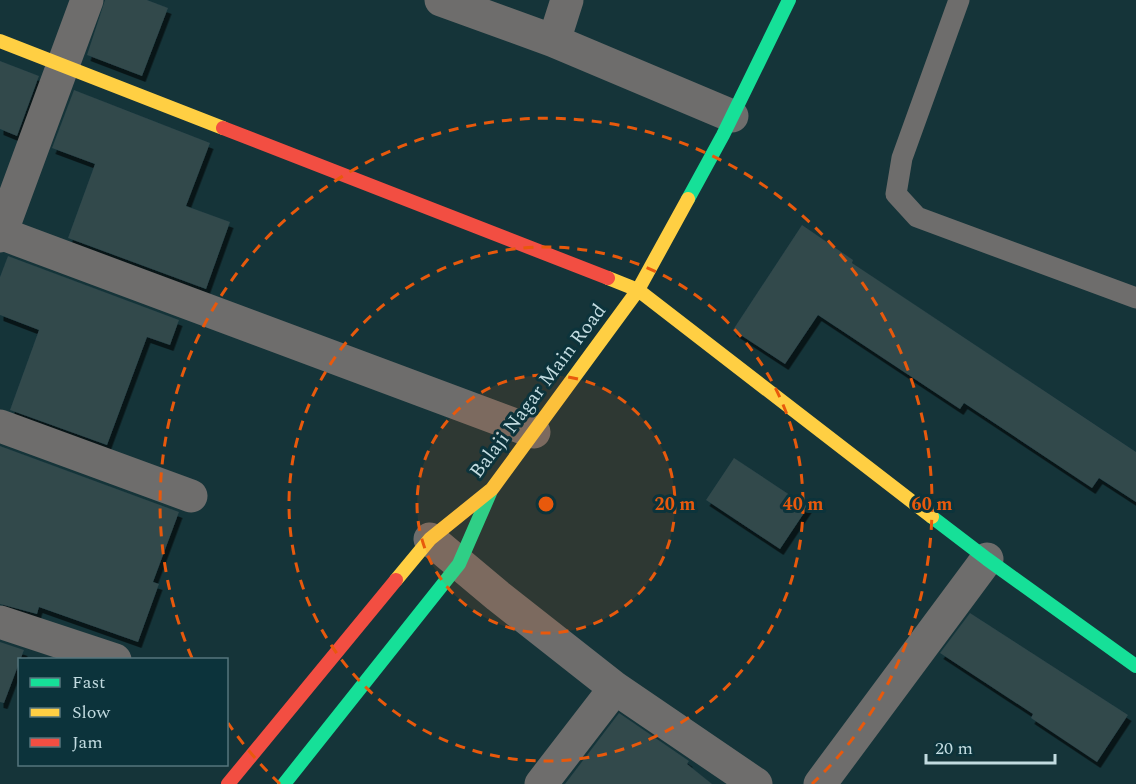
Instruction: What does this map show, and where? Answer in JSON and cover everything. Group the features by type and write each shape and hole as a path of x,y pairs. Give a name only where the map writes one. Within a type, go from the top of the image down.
{"street":[{"path":"87,0 0,234 534,432"},
{"path":"441,0 554,41 732,116"},
{"path":"554,41 567,0"},
{"name":"Balaji Nagar Main Road","path":"228,784 430,539 492,489 638,290 732,116 789,0"},
{"path":"0,41 638,290 987,559 1136,666"},
{"path":"0,426 191,496"},
{"path":"284,784 459,564 492,489"},
{"path":"430,539 615,688 756,784"},
{"path":"820,784 987,559"},
{"path":"0,622 109,658"},
{"path":"541,784 615,688"}],"lane":[{"path":"959,0 902,158 896,194 917,217 1136,298"}],"building":[{"path":"105,0 147,0 168,8 142,76 87,55"},
{"path":"0,61 39,76 17,136 0,129"},
{"path":"74,90 210,143 186,206 230,222 206,289 68,238 95,164 52,148"},
{"path":"802,225 853,260 852,263 1136,452 1136,502 1099,478 1092,488 964,403 960,409 818,315 785,364 733,330"},
{"path":"8,256 179,320 170,345 147,337 107,445 10,410 39,330 0,315 0,277"},
{"path":"0,446 179,512 153,582 159,584 138,642 39,607 37,614 0,604"},
{"path":"734,458 808,507 780,549 706,500"},
{"path":"970,613 1128,715 1097,762 1031,718 1033,714 940,653"},
{"path":"0,642 24,650 21,658 18,658 18,666 4,703 0,702"},
{"path":"619,713 689,761 687,764 712,784 565,784"}],"traffic: fast":[{"path":"688,199 723,135 789,0"},
{"path":"284,784 459,564 490,493"},
{"path":"932,517 1136,666"}],"traffic: slow":[{"path":"0,41 223,128"},
{"path":"396,580 430,539 492,489 638,290 688,199"},
{"path":"608,278 638,290 932,517"}],"traffic: jam":[{"path":"223,128 608,278"},
{"path":"228,784 396,580"}]}
